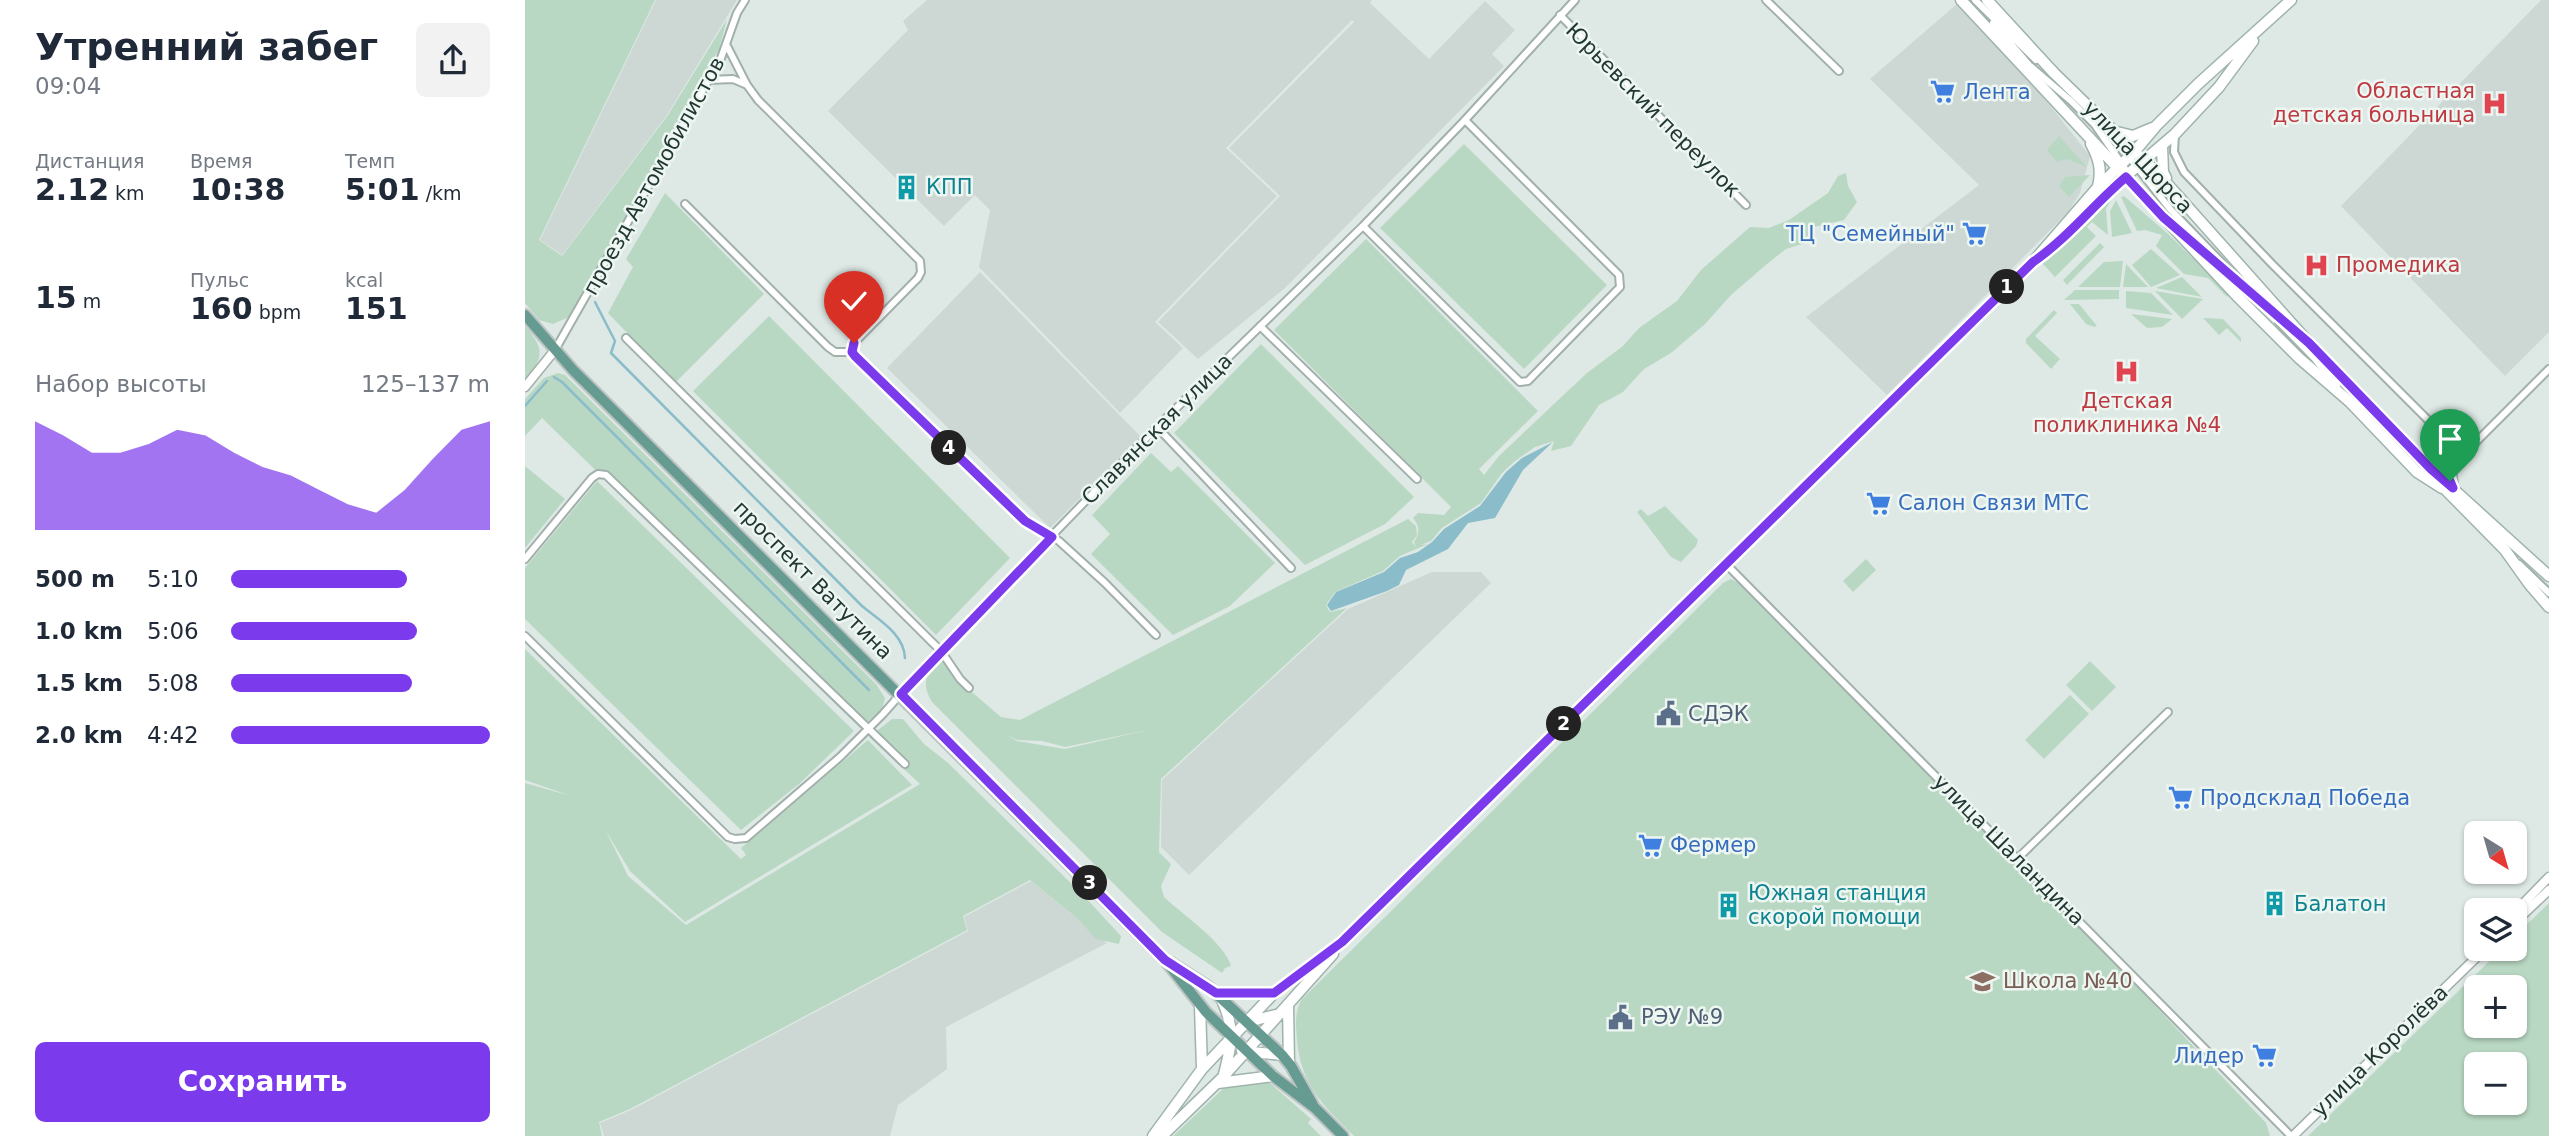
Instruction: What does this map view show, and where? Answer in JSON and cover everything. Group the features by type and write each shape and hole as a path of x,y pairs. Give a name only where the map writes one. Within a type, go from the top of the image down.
{"main road":[{"name":"улица Щорса","path":"1961,0 2061,109 2082,129 2126,160 2134,170 2142,194 2280,340 2350,402 2417,472 2442,483"},
{"name":"улица Щорса","path":"1987,0 2054,73 2115,131 2126,160 2134,170 2171,188 2309,343 2505,550"},
{"path":"1162,1136 1247,1051 1342,942 2033,262 2098,187 2198,84 2291,0"},
{"path":"2033,262 2054,247 2106,193 2175,134 2219,86 2266,23"},
{"path":"2115,131 2133,136 2156,126"},
{"path":"2082,129 2099,163 2101,174 2098,187"},
{"path":"2162,146 2163,172 2171,188"},
{"name":"проспект Ватутина","path":"525,315 555,350 1165,960 1186,979 1218,995 1285,1058 1315,1108"},
{"path":"2442,483 2450,481 2450,468"},
{"path":"2442,483 2549,576"},
{"path":"2505,550 2549,607"},
{"path":"1153,1136 1204,1067 1272,996 1342,942"},
{"name":"проспект Ватутина","path":"1186,979 1203,1009 1271,1074 1315,1108 1343,1136"},
{"path":"1218,995 1272,996"},
{"path":"1203,1009 1218,1010 1218,995"},
{"path":"1218,995 1230,1022 1233,1037 1220,1080"},
{"path":"1272,996 1272,1010 1280,1014"},
{"path":"1271,1074 1262,1052 1261,1035 1262,1019 1272,996"},
{"path":"1285,1058 1288,1006"},
{"path":"1203,1009 1215,1018 1230,1022 1247,1022 1280,1014"},
{"path":"1203,1009 1204,1067"},
{"path":"1204,1067 1230,1051 1262,1052 1285,1058"},
{"path":"1271,1074 1270,1060 1285,1058"},
{"path":"1204,1067 1215,1063 1220,1066 1220,1080"},
{"path":"1220,1080 1271,1074"}],"street":[{"name":"проезд Автомобилистов","path":"555,350 709,80 727,46 737,13 745,0"},
{"name":"Славянская улица","path":"525,636 728,837 739,839 749,835 840,757 869,728 1157,427 1363,226 1575,0"},
{"path":"1766,0 1839,71"},
{"path":"1975,0 2099,121 2126,160"},
{"name":"Юрьевский переулок","path":"1560,15 1747,205"},
{"path":"727,46 747,85 787,130 920,261 922,272 918,278 854,343 852,352"},
{"path":"709,80 733,79 747,85"},
{"path":"1363,226 1520,382 1528,381 1620,287 1619,275 1465,120"},
{"name":"улица Щорса","path":"2175,134 2174,152 2184,172 2463,455"},
{"path":"2134,170 2247,289 2309,343"},
{"path":"685,204 828,347 835,352 852,352 1025,521 1052,537 1105,583 1156,635"},
{"name":"улица Щорса","path":"2163,217 2247,289 2315,359 2350,402"},
{"path":"1260,326 1417,479"},
{"path":"626,338 941,651 969,688"},
{"path":"525,387 555,350"},
{"path":"2442,483 2450,468 2549,369"},
{"path":"1157,427 1291,568"},
{"path":"525,559 592,478 598,474 607,475 905,764"},
{"name":"улица Щорса","path":"2505,550 2549,593"},
{"name":"улица Шаландина","path":"1727,565 2292,1136"},
{"path":"2018,858 2168,712"},
{"path":"2527,900 2549,877"},
{"path":"2527,911 2549,890"},
{"name":"улица Королёва","path":"2292,1136 2472,961"}],"shaded area":[{"path":"656,0 737,0 667,115 562,255 540,240"},
{"path":"927,0 1372,0 1370,3 1429,59 1485,1 1515,30 1492,54 1504,66 1285,288 1198,359 1158,322 1280,196 1229,148 1354,22 1352,20 1226,148 1277,196 1155,322 1183,348 1120,413 979,267 990,210 975,195 944,226 828,111 908,30 903,21"},
{"name":"Областная детская больница","path":"2541,0 2549,0 2549,332 2505,376 2341,206"},
{"path":"1958,3 2048,103 2090,156 2080,193 2068,212 1887,395 1806,317 1979,185 1870,79"},
{"path":"980,272 1141,437 1050,528 887,368"},
{"path":"1432,572 1481,572 1491,583 1189,875 1161,847 1162,780 1348,609"},
{"path":"1031,881 1107,943 946,1027 947,1069 898,1105 890,1136 604,1136 600,1123 631,1110 968,931 964,917"}],"green space":[{"path":"525,0 655,0 539,240 562,256 668,115 727,19 719,49 569,317 553,324 539,320 525,303"},
{"path":"2059,136 2087,167 2067,159 2057,162 2047,150"},
{"path":"1464,144 1607,285 1524,369 1380,228"},
{"path":"1846,173 1848,186 1857,202 1844,220 1814,227 1808,242 1786,249 1767,264 1671,353 1644,369 1623,392 1599,405 1571,446 1551,451 1554,441 1535,447 1502,473 1481,503 1442,528 1431,541 1421,545 1428,544 1400,556 1383,571 1335,592 1326,605 1330,612 1347,608 1161,779 1159,852 1171,864 1161,886 1164,897 1221,948 1231,966 1225,968 1222,973 1162,932 928,695 927,678 942,657 959,681 1001,717 1020,720 1408,519 1416,526 1417,535 1417,524 1413,518 1418,513 1444,515 1451,507 1274,330 1366,239 1538,411 1479,469 1484,475 1499,456 1587,373 1623,346 1639,328 1677,301 1701,270 1750,227 1769,228 1789,220 1828,193 1838,176","holes":["1148,730 1065,749 1017,741 1007,735 1017,740 1042,741 1065,747"]},
{"path":"2090,175 2069,197 2059,186 2065,177"},
{"path":"665,193 764,294 675,383 608,313 633,267 626,259"},
{"path":"2111,193 2114,195 2106,209 2108,235 2092,222 2087,227 2096,236 2055,277 2042,263"},
{"path":"2124,196 2230,294 2227,297 2208,278 2184,274 2156,246 2162,235 2145,230 2137,231 2121,197"},
{"path":"2116,200 2132,233 2112,237 2110,211"},
{"path":"2100,243 2104,247 2067,285 2063,280"},
{"path":"2151,249 2180,275 2151,287 2132,265"},
{"path":"2123,261 2120,287 2078,287 2104,262"},
{"path":"2126,264 2148,287 2123,287"},
{"path":"2182,277 2202,297 2156,288"},
{"path":"2075,290 2119,290 2119,299 2064,300"},
{"path":"2126,291 2151,293 2173,315 2126,308"},
{"path":"2155,291 2203,299 2182,319"},
{"path":"2070,304 2079,304 2097,326 2086,324"},
{"path":"2054,310 2057,313 2035,336 2060,359 2051,369 2026,343 2026,339"},
{"path":"2131,314 2172,319 2162,327 2147,328"},
{"path":"769,316 1010,558 936,635 693,391"},
{"path":"2203,318 2223,319 2241,338 2241,342 2227,328 2219,335"},
{"path":"525,326 536,341 540,353 536,365 525,380"},
{"path":"1261,344 1414,497 1385,524 1305,565 1174,433"},
{"path":"558,373 565,375 876,684 885,698 882,709 860,728 542,418 525,436 525,399 544,378"},
{"path":"1151,453 1171,472 1178,466 1275,563 1230,606 1173,635 1091,554 1110,534 1092,515"},
{"path":"525,466 565,499 525,548"},
{"path":"597,481 854,731 799,784 741,830 525,619 525,568"},
{"path":"1665,506 1698,540 1681,562 1671,557 1637,512 1641,509 1648,516"},
{"path":"1866,559 1876,570 1853,592 1843,581"},
{"path":"1731,579 1739,583 2123,972 2266,1123 2270,1136 1354,1136 1333,1115 1309,1083 1300,1057 1296,1019 1302,999 1723,583"},
{"path":"525,649 741,859 746,855 741,848 868,740 912,785 685,922 630,871 606,831 628,876 686,925 920,784 869,737 892,719 903,719 924,744 947,762 1085,897 1121,936 1119,944 1096,939 1079,920 1030,880 963,916 967,930 630,1109 599,1122 602,1136 525,1136 525,783 571,796 525,780"},
{"path":"2090,661 2116,687 2092,711 2066,685"},
{"path":"2070,695 2089,714 2044,759 2025,740"},
{"path":"2549,903 2549,1136 2308,1136 2464,986 2464,1038 2527,1038 2527,975 2475,975 2490,961 2527,961 2527,924"},
{"path":"1269,1082 1311,1119 1308,1123 1321,1136 1173,1136 1224,1088"}],"water":[{"path":"1553,442 1523,470 1495,518 1468,523 1448,549 1406,570 1399,585 1331,611 1327,605 1336,592 1384,572 1400,558 1418,552 1444,529 1480,506 1506,472 1522,458"}],"waterway":[{"path":"595,302 615,341 611,353 862,606 896,635 904,649 905,658"},
{"path":"554,377 869,690"},
{"path":"525,406 547,381"}],"place":[{"name":"Лента","path":"1943,92"},
{"name":"Областная детская больница","path":"2495,103"},
{"name":"КПП","path":"906,187"},
{"name":"ТЦ \"Семейный\"","path":"1975,234"},
{"name":"Промедика","path":"2316,265"},
{"name":"Детская поликлиника №4","path":"2127,372"},
{"name":"Салон Связи МТС","path":"1878,503"},
{"name":"СДЭК","path":"1668,714"},
{"name":"Продсклад Победа","path":"2180,798"},
{"name":"Фермер","path":"1650,845"},
{"name":"Балатон","path":"2274,904"},
{"name":"Южная станция скорой помощи","path":"1728,905"},
{"name":"Школа №40","path":"1983,981"},
{"name":"РЭУ №9","path":"1621,1017"},
{"name":"Лидер","path":"2264,1056"}],"route":[{"path":"854,343 852,352 855,356 1025,521 1052,537 901,694 1165,960 1216,993 1239,995 1274,993 1342,942 2033,262 2054,247 2106,193 2126,177 2163,217 2309,343 2431,469 2453,488 2450,481"}]}
